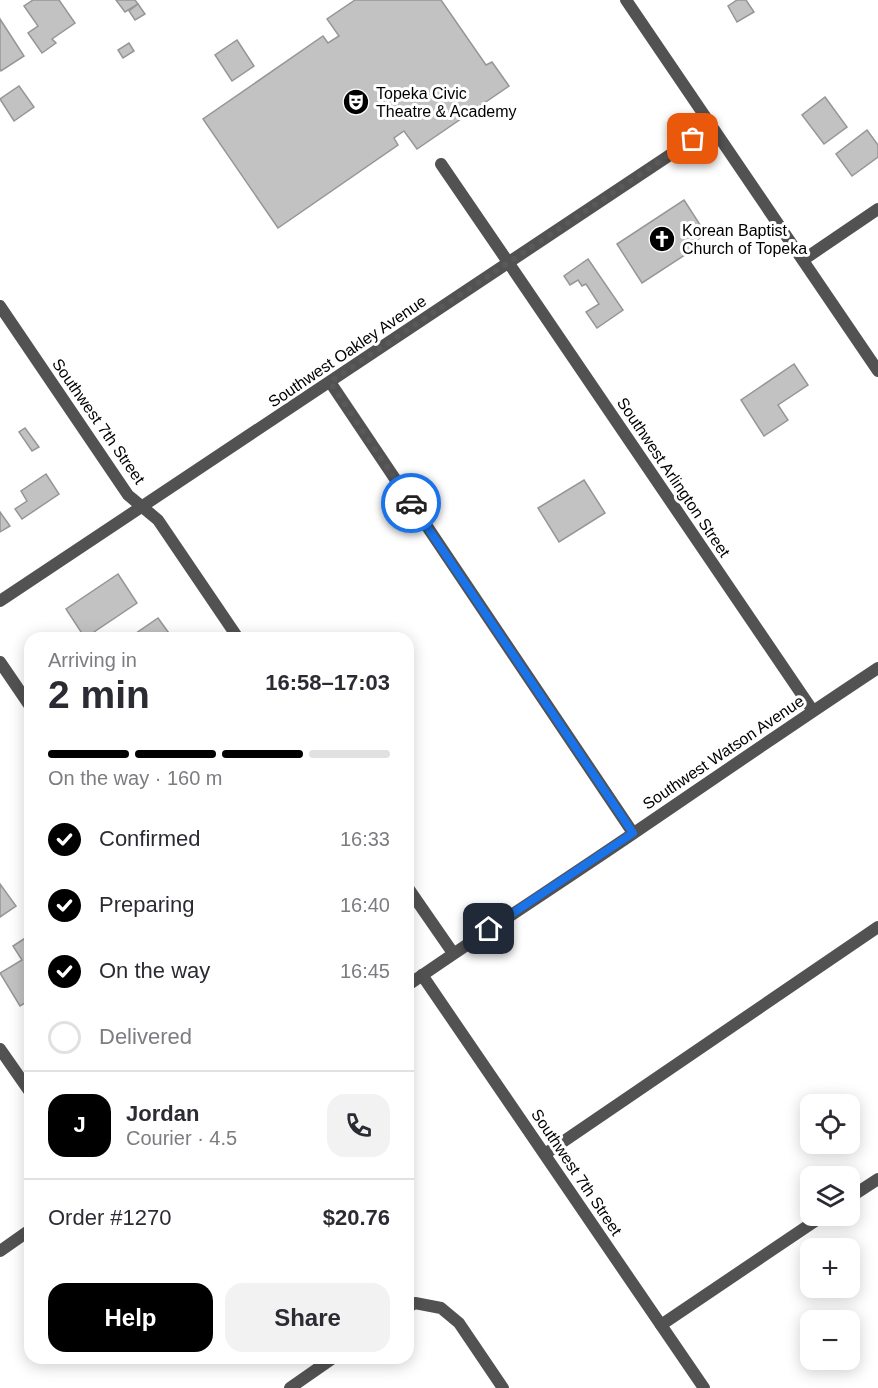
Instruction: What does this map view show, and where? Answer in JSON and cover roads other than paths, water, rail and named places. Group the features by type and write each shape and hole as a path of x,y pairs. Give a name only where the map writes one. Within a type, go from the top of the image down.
{"street":[{"path":"626,0 878,371"},
{"name":"Southwest Oakley Avenue","path":"0,601 712,127"},
{"name":"Southwest Arlington Street","path":"441,164 813,711"},
{"path":"802,260 878,209"},
{"name":"Southwest 7th Street","path":"0,306 128,495 158,520 234,632"},
{"path":"330,382 633,833"},
{"path":"0,662 24,697"},
{"name":"Southwest Watson Avenue","path":"414,981 878,668"},
{"path":"414,897 453,953"},
{"path":"545,1154 878,927"},
{"name":"Southwest 7th Street","path":"422,975 704,1388"},
{"path":"0,1049 24,1083"},
{"path":"860,1191 878,1179"},
{"path":"661,1325 808,1226"},
{"path":"0,1251 24,1234"},
{"path":"414,1304 441,1308 459,1323 503,1388"},
{"path":"290,1388 324,1364"}],"place":[{"name":"Topeka Civic Theatre & Academy","path":"356,102"},
{"name":"Korean Baptist Church of Topeka","path":"662,239"}]}
